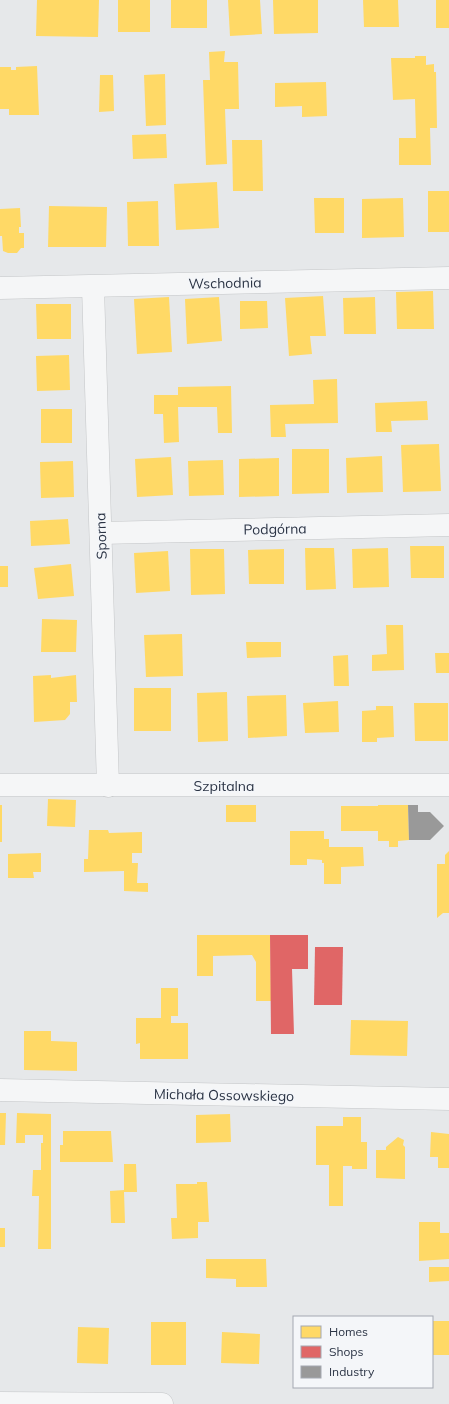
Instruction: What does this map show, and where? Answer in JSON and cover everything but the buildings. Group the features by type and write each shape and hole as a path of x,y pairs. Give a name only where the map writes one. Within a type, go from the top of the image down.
{"street":[{"name":"Wschodnia","path":"0,288 449,278"},
{"name":"Sporna","path":"93,287 108,786"},
{"name":"Podgórna","path":"101,533 449,525"},
{"name":"Szpitalna","path":"0,785 449,785"},
{"name":"Michała Ossowskiego","path":"0,1090 449,1099"},
{"path":"0,1403 162,1404"}]}
